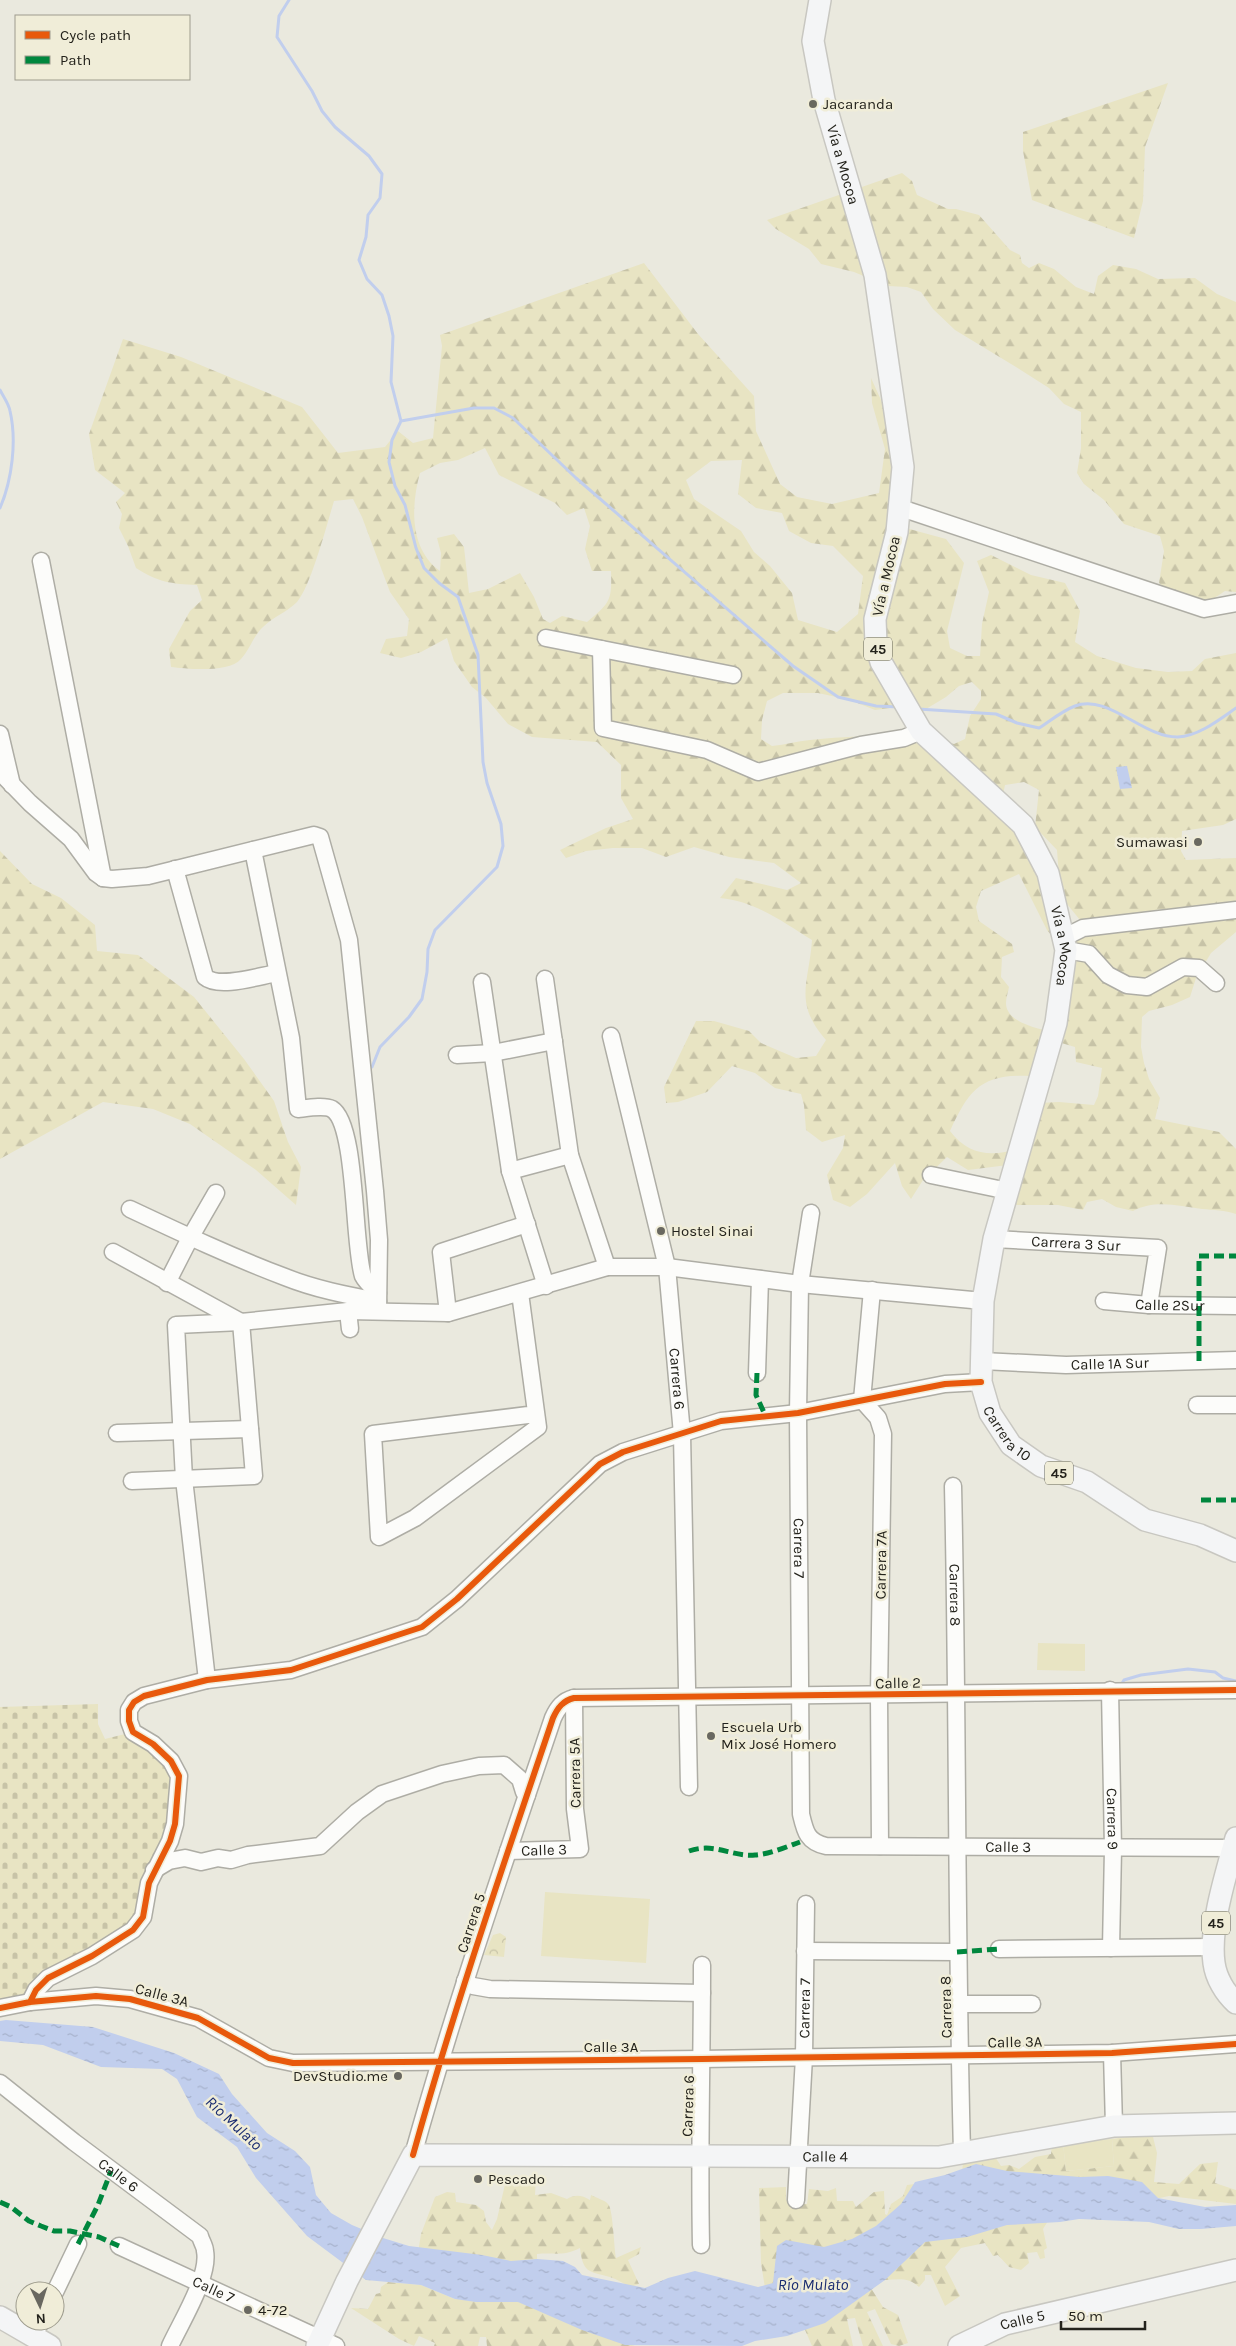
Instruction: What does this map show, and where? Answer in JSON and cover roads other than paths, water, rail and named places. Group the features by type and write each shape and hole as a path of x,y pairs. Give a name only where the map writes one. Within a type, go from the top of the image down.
{"main road":[{"name":"Vía a Mocoa","path":"820,0 814,41 824,100 875,275 903,467 901,508 875,619 876,644 881,662 921,731 1023,825 1048,873 1064,944 1056,1023 994,1239"},
{"name":"Carrera 10","path":"994,1239 983,1301 982,1372 990,1413 1011,1446 1041,1466 1086,1482 1145,1520 1200,1535 1236,1551"},
{"name":"45","path":"1235,1845 1217,1918 1214,1964 1228,1996 1236,2003"},
{"name":"Calle 4","path":"413,2155 699,2158 939,2157 1114,2126 1236,2123"},
{"name":"Carrera 5","path":"325,2344 347,2281 390,2203 413,2155"},
{"name":"Calle 5","path":"959,2346 1005,2324 1236,2270"},
{"path":"0,2317 42,2335"}],"street":[{"path":"901,508 1204,609 1236,603"},
{"path":"42,561 103,878"},
{"path":"546,638 733,675"},
{"path":"601,649 603,728 707,750 758,772 861,745 904,738 921,731"},
{"path":"0,734 12,785"},
{"path":"0,772 71,839 96,873 103,878 112,880 148,876 314,835 320,837 349,940 379,1240 378,1302"},
{"path":"253,850 291,1038 298,1109 329,1108 334,1110 339,1118 349,1146 363,1276 378,1302"},
{"path":"174,869 205,977 210,981 220,983 277,973"},
{"path":"1216,983 1199,968 1183,967 1147,987 1127,985 1108,975 1089,954 1064,944 1083,928 1236,910"},
{"path":"545,979 570,1155 607,1267"},
{"path":"482,982 510,1171 546,1286"},
{"name":"Carrera 6","path":"611,1036 667,1267 682,1434 689,1787"},
{"path":"457,1054 493,1053 554,1042"},
{"path":"510,1171 570,1155"},
{"path":"931,1175 1008,1191"},
{"path":"167,1283 216,1193"},
{"path":"130,1209 190,1238 286,1278 378,1302 448,1313 607,1267 667,1267 800,1284 983,1301"},
{"name":"Carrera 7","path":"801,1814 802,1696 798,1413 800,1284 811,1213"},
{"path":"356,1222 376,1214"},
{"path":"448,1313 441,1252 527,1224"},
{"name":"Carrera 3 Sur","path":"994,1239 1158,1248 1149,1305"},
{"path":"113,1252 241,1322"},
{"path":"757,1373 760,1279"},
{"path":"862,1400 872,1290"},
{"path":"520,1293 538,1427 415,1518 378,1537 373,1434 536,1414"},
{"name":"Calle 2Sur","path":"1104,1301 1149,1305 1236,1306"},
{"path":"208,1680 184,1479 176,1325 241,1322 348,1311 378,1302"},
{"path":"348,1311 350,1329"},
{"path":"132,1481 254,1476 241,1322"},
{"name":"Calle 1A Sur","path":"154,1870 170,1841 175,1824 179,1776 171,1761 153,1744 133,1732 128,1710 134,1702 144,1696 208,1680 291,1670 422,1628 457,1599 600,1464 623,1452 720,1421 798,1413 945,1384 982,1372 1066,1365 1236,1360"},
{"name":"Carrera 7A","path":"862,1400 878,1418 883,1434 879,1695 880,1846"},
{"path":"1197,1406 1236,1404"},
{"path":"117,1432 250,1429"},
{"name":"Carrera 8","path":"954,1486 958,1694 957,1952 962,2152"},
{"name":"Carrera 9","path":"1110,1690 1114,1849 1111,1948"},
{"name":"Calle 2","path":"568,1700 688,1696 1236,1690"},
{"name":"Carrera 5","path":"413,2155 439,2061 527,1795 554,1718 568,1700"},
{"name":"Carrera 5A","path":"568,1700 575,1809 580,1849"},
{"path":"30,2002 36,1990 48,1978 92,1956 138,1926 143,1917 148,1883 154,1870 169,1861 184,1858 201,1862 218,1858 231,1860 248,1855 320,1846 357,1812 382,1794 442,1774 478,1766 504,1765 520,1779 524,1792 527,1795"},
{"name":"Calle 3","path":"801,1814 809,1838 816,1844 826,1846 1114,1849 1235,1845"},
{"name":"Calle 3","path":"508,1851 580,1849"},
{"name":"Carrera 7","path":"796,2200 804,2057 806,1904"},
{"path":"999,1949 1214,1948"},
{"path":"804,1951 957,1952"},
{"name":"Carrera 6","path":"700,2245 699,2158 702,1965"},
{"path":"465,1980 473,1986 490,1989 702,1993"},
{"name":"Calle 3A","path":"0,2008 30,2002 96,1996 130,1999 198,2018 269,2058 281,2062 702,2060 1112,2052 1236,2044"},
{"path":"958,2004 1032,2004"},
{"path":"1112,2052 1114,2126"},
{"name":"Calle 6","path":"0,2083 74,2142 200,2236 205,2250 205,2264 199,2282 170,2346"},
{"path":"60,2281 78,2244"},
{"name":"Calle 7","path":"119,2246 199,2282 325,2344"}],"water":[{"path":"1127,766 1132,788 1120,789 1116,767"},
{"name":"Río Mulato","path":"0,2021 93,2027 174,2053 219,2074 232,2094 267,2133 295,2151 310,2167 316,2195 331,2213 352,2225 409,2246 482,2255 511,2261 537,2259 563,2261 575,2267 582,2275 645,2288 668,2278 695,2271 758,2287 773,2283 777,2246 786,2240 824,2247 852,2239 876,2226 901,2204 915,2182 945,2175 976,2164 1007,2171 1080,2177 1108,2176 1142,2182 1158,2198 1205,2207 1236,2205 1236,2226 1179,2229 1149,2222 1079,2219 1007,2225 967,2237 925,2242 885,2280 825,2323 787,2336 755,2341 742,2346 625,2345 582,2330 518,2302 476,2302 455,2299 421,2285 366,2280 307,2236 256,2178 237,2147 197,2117 177,2079 162,2069 101,2067 43,2045 0,2041"}],"waterway":[{"path":"289,0 279,16 277,37 312,91 322,111 335,127 369,156 382,174 380,198 368,215 366,237 359,260 367,279 382,295 389,316 393,336 391,382 401,421 474,408 494,408 513,418 576,478 793,666 838,697 876,706 899,707"},
{"path":"0,390 9,408 13,435 8,485 0,508"},
{"path":"372,1067 380,1047 409,1017 422,999 427,972 428,949 435,930 497,867 503,846 501,824 487,783 483,762 478,655 458,597 439,583 424,568 416,548 405,505 395,486 389,462 392,440 401,421"},
{"path":"918,709 996,714 1017,723 1039,728 1070,708 1087,704 1113,710 1152,731 1178,737 1194,734 1236,708"},
{"path":"1121,1685 1124,1680 1141,1675 1188,1669 1215,1672 1223,1678 1236,1681"}],"place":[{"name":"Jacaranda","path":"813,104"},
{"name":"Sumawasi","path":"1198,842"},
{"name":"Hostel Sinai","path":"661,1231"},
{"name":"Escuela Urb Mix José Homero","path":"711,1736"},
{"name":"DevStudio.me","path":"398,2076"},
{"name":"Pescado","path":"478,2179"},
{"name":"4-72","path":"248,2310"}]}
